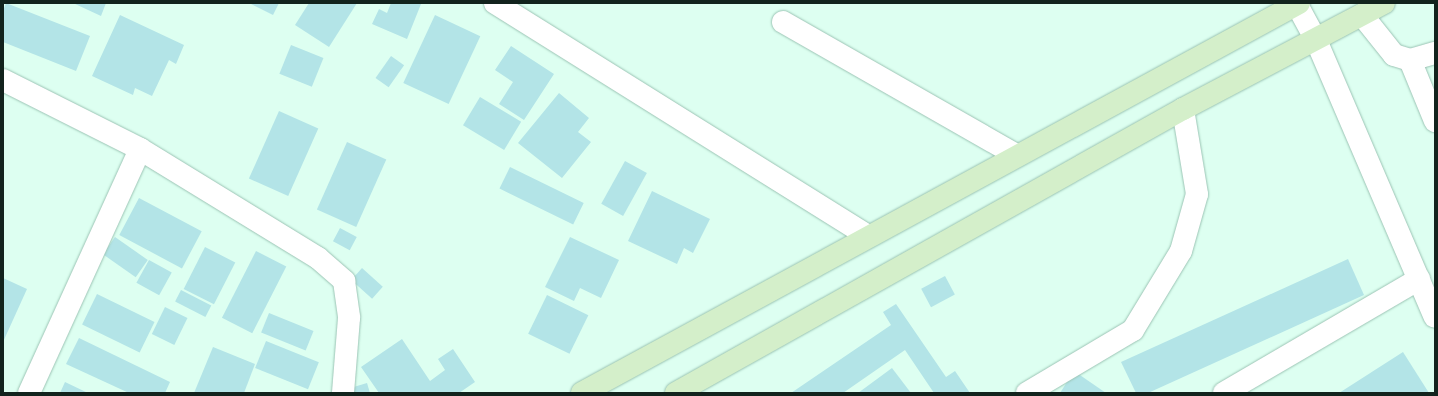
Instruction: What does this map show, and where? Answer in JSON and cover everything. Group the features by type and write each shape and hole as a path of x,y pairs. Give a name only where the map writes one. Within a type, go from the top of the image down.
{"main road":[{"path":"582,393 1297,3"},
{"path":"676,393 1183,109 1384,3"}],"street":[{"path":"495,3 868,236"},
{"path":"1297,3 1316,40 1435,317"},
{"path":"1362,15 1394,54 1410,60 1435,52"},
{"path":"783,22 1016,155"},
{"path":"1410,60 1435,121"},
{"path":"3,80 140,149 318,258 344,281 349,318 343,393"},
{"path":"1027,393 1133,330 1181,252 1197,194 1183,109"},
{"path":"30,393 140,149"},
{"path":"1224,393 1419,279"}],"building":[{"path":"6,3 90,36 76,71 3,42 3,11"},
{"path":"73,3 106,3 101,16"},
{"path":"249,3 279,3 273,15"},
{"path":"309,3 357,3 329,47 295,25"},
{"path":"391,3 421,4 407,39 372,24 379,9 387,13"},
{"path":"120,15 184,45 176,64 169,60 152,96 135,88 133,95 92,76"},
{"path":"435,15 480,36 449,104 403,83"},
{"path":"291,45 323,58 312,87 279,74"},
{"path":"511,46 554,74 524,120 499,104 513,82 495,70"},
{"path":"391,56 404,65 389,87 376,78"},
{"path":"559,93 589,118 578,132 591,142 562,178 518,143"},
{"path":"480,97 521,122 504,150 463,125"},
{"path":"279,111 318,128 288,196 249,179"},
{"path":"347,142 386,159 356,227 317,210"},
{"path":"625,161 647,173 623,216 601,204"},
{"path":"510,167 584,203 573,225 499,189"},
{"path":"652,191 710,219 693,253 684,248 677,264 628,241"},
{"path":"139,198 202,231 182,268 119,235"},
{"path":"340,228 357,237 350,250 333,241"},
{"path":"115,237 148,260 136,277 103,254"},
{"path":"570,237 619,260 601,298 580,288 574,301 545,287"},
{"path":"205,247 235,262 214,304 184,289"},
{"path":"256,251 286,266 252,333 222,318"},
{"path":"1348,259 1364,295 1148,393 1136,393 1121,362"},
{"path":"149,260 172,273 159,295 136,283"},
{"path":"362,268 383,287 372,299 351,280"},
{"path":"945,276 955,295 931,307 921,289"},
{"path":"3,278 27,289 3,342"},
{"path":"181,290 211,305 205,317 175,302"},
{"path":"97,294 155,322 140,353 82,325"},
{"path":"547,295 588,315 569,354 528,334"},
{"path":"896,304 946,377 955,371 970,393 934,393 905,350 843,393 791,393 891,325 883,312"},
{"path":"165,307 187,318 174,345 152,334"},
{"path":"269,313 314,331 306,350 261,332"},
{"path":"79,338 170,382 165,393 129,393 66,364"},
{"path":"402,339 430,381 445,370 438,359 453,349 475,382 459,393 379,393 361,367"},
{"path":"266,341 319,362 308,389 255,368"},
{"path":"213,347 255,364 244,393 194,393"},
{"path":"1403,352 1429,393 1339,393"},
{"path":"892,368 911,393 858,393"},
{"path":"1074,371 1106,393 1060,393"},
{"path":"65,382 88,393 60,393"},
{"path":"367,383 370,393 348,393 347,389"}]}
